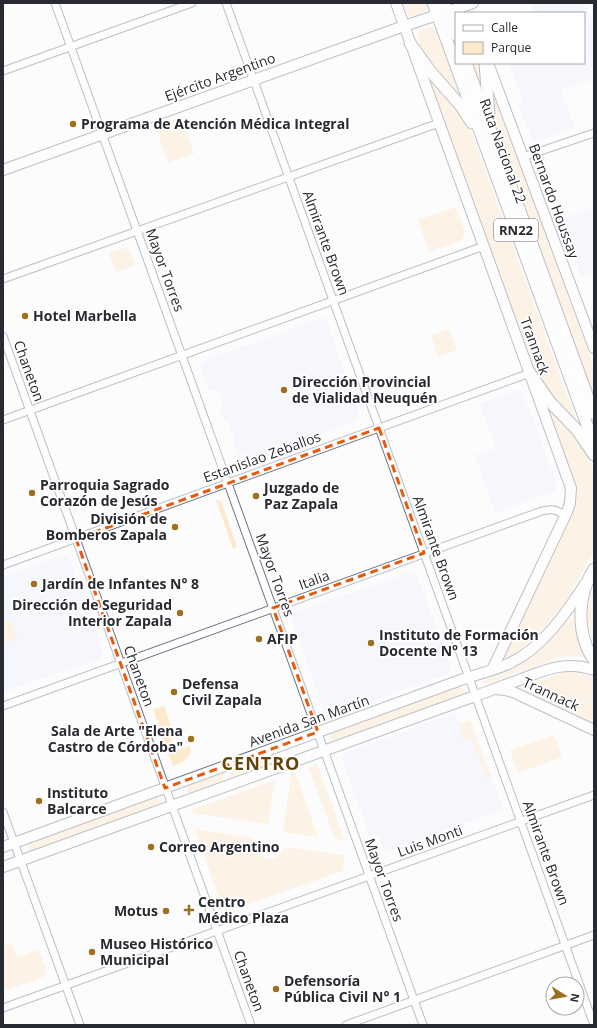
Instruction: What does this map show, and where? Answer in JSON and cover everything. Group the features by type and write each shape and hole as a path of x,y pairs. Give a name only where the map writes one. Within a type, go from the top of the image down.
{"main road":[{"name":"Trannack","path":"396,3 571,488 570,503 565,516 492,670"},
{"name":"Ruta Nacional 22","path":"433,3 443,10 455,33"},
{"name":"Ejército Argentino","path":"3,170 404,26 443,10 469,6"},
{"name":"Ruta Nacional 22","path":"443,10 455,49"},
{"path":"410,43 430,71 465,111 484,144"},
{"name":"Ruta Nacional 22","path":"460,64 484,144 594,444"},
{"name":"Ruta Nacional 22","path":"466,64 594,414"},
{"path":"485,64 487,101 492,134"},
{"name":"Bernardo Houssay","path":"488,64 594,348"},
{"path":"530,374 550,402 577,430 594,455"},
{"path":"592,572 582,598 581,622 583,635 594,660"},
{"name":"Avenida San Martín","path":"3,847 468,677 505,666 522,657 542,640 563,616 592,572"},
{"path":"3,867 547,669 575,666 594,670"},
{"name":"Trannack","path":"495,689 513,692 594,730"}],"street":[{"name":"Mayor Torres","path":"55,3 422,1025"},
{"path":"3,71 192,3"},
{"name":"Almirante Brown","path":"226,3 594,1025"},
{"path":"3,279 439,123"},
{"path":"523,157 594,133"},
{"path":"3,420 484,246"},
{"name":"Chaneton","path":"3,336 251,1025"},
{"name":"Estanislao Zeballos","path":"3,565 530,374"},
{"name":"Italia","path":"3,706 547,509 557,510 565,516"},
{"name":"Luis Monti","path":"3,1008 594,795"},
{"path":"3,812 80,1025"},
{"path":"346,1025 594,935"}],"highlighted area":[{"path":"379,428 424,553 273,608 318,732 165,788 76,539"}],"shaded area":[{"path":"531,3 583,3 594,21 594,79 561,90 575,128 533,142 518,103 523,101 509,64 585,64 585,12 535,12"},
{"path":"594,207 594,272 581,277 560,219"},
{"name":"Dirección Provincial de Vialidad Neuquén","path":"325,317 360,415 358,420 245,462 242,455 237,456 233,446 236,445 228,421 224,422 219,407 223,406 217,389 209,391 200,367 203,361"},
{"path":"517,390 523,393 557,484 554,491 495,513 475,455 496,448 480,404"},
{"path":"63,555 69,557 103,651 101,658 3,692 3,577"},
{"name":"Instituto de Formación Docente N° 13","path":"410,572 417,575 451,666 447,674 337,714 333,705 329,707 333,716 325,713 292,620 294,613"},
{"path":"455,713 459,724 470,720 503,809 385,852 378,834 370,837 342,759 345,753"}],"green space":[{"path":"403,3 427,3 428,8 420,14 410,16 407,13"},
{"path":"431,27 436,29 462,101 432,67 422,51 417,35 421,30"},
{"path":"471,64 481,64 484,98"},
{"path":"429,78 455,105 469,125 576,420 554,401 532,367"},
{"path":"491,83 592,362 594,369 594,400 492,116"},
{"path":"181,117 194,154 168,163 155,126"},
{"path":"456,207 465,232 462,240 429,252 418,220"},
{"path":"124,248 130,250 135,265 116,272 109,253"},
{"path":"449,329 457,350 438,357 431,335"},
{"path":"547,404 568,425 588,456 594,471 594,551 569,597 551,620 520,650 503,661 572,513 576,501 574,481"},
{"path":"216,500 221,501 237,547 233,549"},
{"path":"594,584 594,646 588,623 588,607"},
{"path":"571,618 576,620 587,658 575,656 560,657 483,685 481,684 481,682 514,668 533,656 553,638"},
{"path":"11,621 17,638 3,643 3,623"},
{"path":"565,672 580,673 594,678 594,723 517,687"},
{"path":"459,686 463,689 463,695 335,742 330,738 331,732"},
{"path":"164,706 175,738 171,739 175,751 190,746 191,750 189,757 173,766 153,709"},
{"path":"470,720 490,776 485,778 479,755 477,755 471,738 465,740 459,724"},
{"path":"554,735 562,757 518,773 510,750"},
{"path":"277,750 275,766 253,773 255,758"},
{"path":"247,761 245,776 230,782 232,767"},
{"path":"317,764 345,841 335,839 308,767"},
{"path":"224,770 222,785 187,797 188,783"},
{"path":"295,772 318,837 283,832 291,774"},
{"path":"275,780 268,824 191,813 191,810"},
{"path":"156,796 160,801 159,806 31,852 27,848 28,842"},
{"path":"195,829 253,838 256,848 262,857 266,859 273,859 277,857 284,847 345,855 343,871 228,911 223,910"},
{"path":"12,943 17,957 39,949 47,971 45,976 4,991 3,946"}],"place":[{"name":"Programa de Atención Médica Integral","path":"73,124"},
{"name":"Hotel Marbella","path":"25,316"},
{"name":"Dirección Provincial de Vialidad Neuquén","path":"284,390"},
{"name":"Parroquia Sagrado Corazón de Jesús","path":"32,493"},
{"name":"Juzgado de Paz Zapala","path":"256,496"},
{"name":"División de Bomberos Zapala","path":"175,527"},
{"name":"Jardín de Infantes N° 8","path":"34,584"},
{"name":"Dirección de Seguridad Interior Zapala","path":"180,613"},
{"name":"AFIP","path":"259,639"},
{"name":"Instituto de Formación Docente N° 13","path":"371,643"},
{"name":"Defensa Civil Zapala","path":"174,692"},
{"name":"Sala de Arte \"Elena Castro de Córdoba\"","path":"191,739"},
{"name":"Instituto Balcarce","path":"39,801"},
{"name":"Correo Argentino","path":"151,847"},
{"name":"Centro Médico Plaza","path":"189,910"},
{"name":"Motus","path":"166,911"},
{"name":"Museo Histórico Municipal","path":"92,952"},
{"name":"Defensoría Pública Civil N° 1","path":"276,989"}],"district":[{"name":"CENTRO","path":"261,764"}]}
